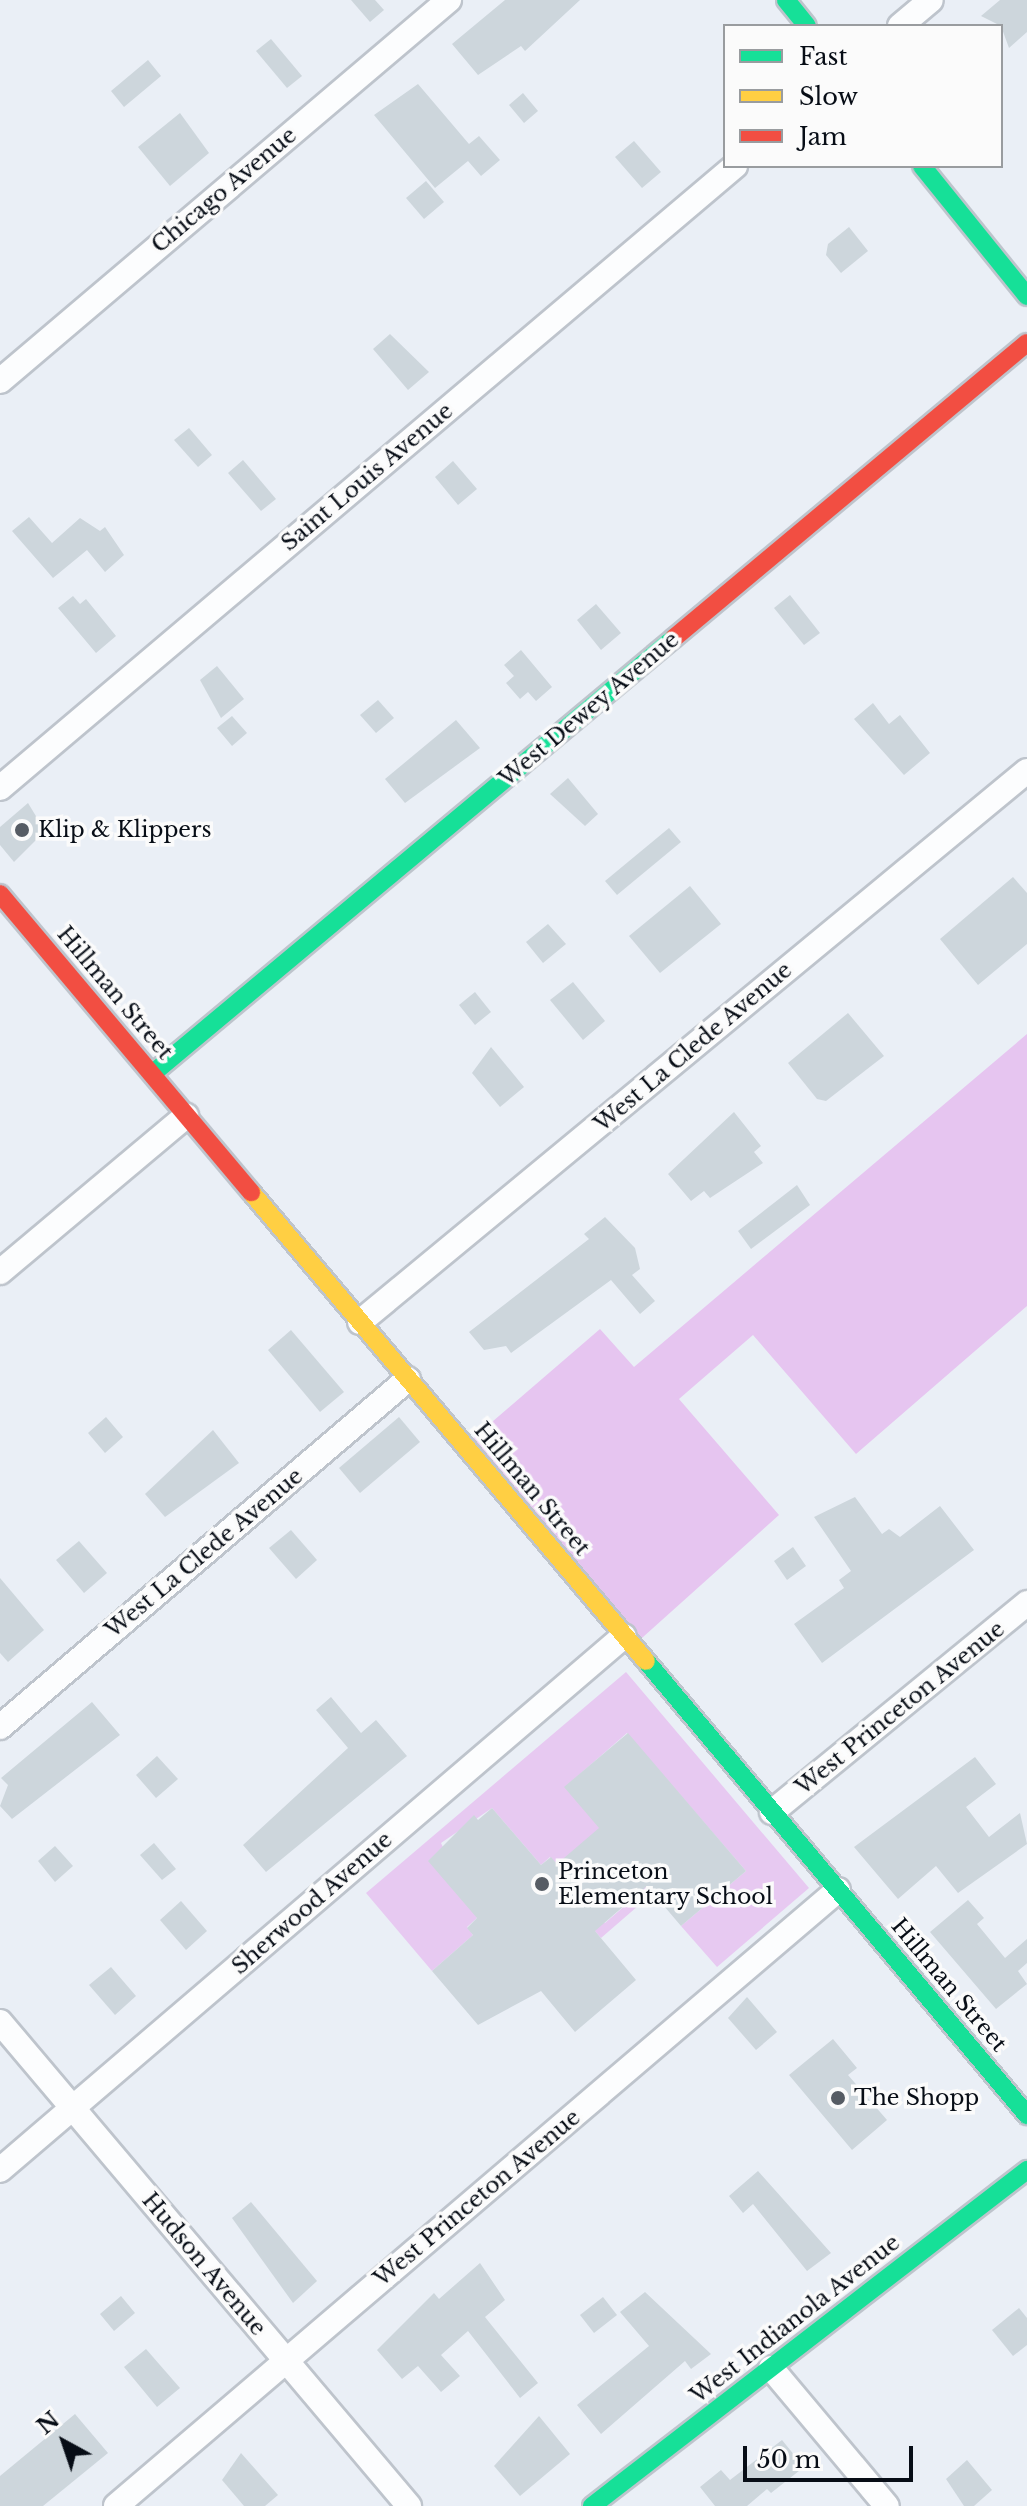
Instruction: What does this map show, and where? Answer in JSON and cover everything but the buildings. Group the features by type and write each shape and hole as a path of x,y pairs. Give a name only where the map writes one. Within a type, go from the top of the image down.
{"street":[{"name":"Chicago Avenue","path":"0,381 449,0"},
{"path":"786,0 805,24"},
{"path":"902,24 931,0"},
{"name":"Saint Louis Avenue","path":"0,788 733,168"},
{"path":"924,168 1027,296"},
{"name":"West Dewey Avenue","path":"152,1074 1027,343"},
{"name":"West La Clede Avenue","path":"360,1322 1027,771"},
{"name":"Hillman Street","path":"0,894 1027,2115"},
{"path":"0,1272 186,1116"},
{"name":"West La Clede Avenue","path":"0,1727 408,1379"},
{"name":"West Princeton Avenue","path":"772,1812 1027,1603"},
{"name":"Sherwood Avenue","path":"0,2170 624,1636"},
{"name":"West Princeton Avenue","path":"116,2506 838,1890"},
{"name":"Hudson Avenue","path":"0,2022 409,2506"},
{"name":"West Indianola Avenue","path":"592,2506 1027,2170"},
{"path":"771,2368 887,2506"}],"shaded area":[{"path":"1027,1034 1027,1306 856,1454 753,1335 679,1399 779,1515 633,1646 464,1446 600,1329 634,1367"},
{"path":"626,1672 809,1888 717,1967 681,1926 746,1871 627,1733 565,1787 605,1834 557,1864 550,1857 541,1865 492,1808 441,1843 477,1918 467,1927 473,1935 432,1971 366,1893"},
{"path":"642,1879 653,1893 601,1938 574,1907 605,1923 635,1897"}],"traffic: fast":[{"path":"786,0 805,24"},
{"path":"924,168 1027,296"},
{"path":"152,1074 674,638"},
{"path":"646,1661 1027,2115"},
{"path":"592,2506 1027,2170"}],"traffic: slow":[{"path":"251,1192 646,1661"}],"traffic: jam":[{"path":"674,638 1027,343"},
{"path":"0,894 251,1192"}],"place":[{"name":"Klip & Klippers","path":"22,830"},
{"name":"Princeton Elementary School","path":"542,1884"},
{"name":"The Shopp","path":"838,2098"}]}
